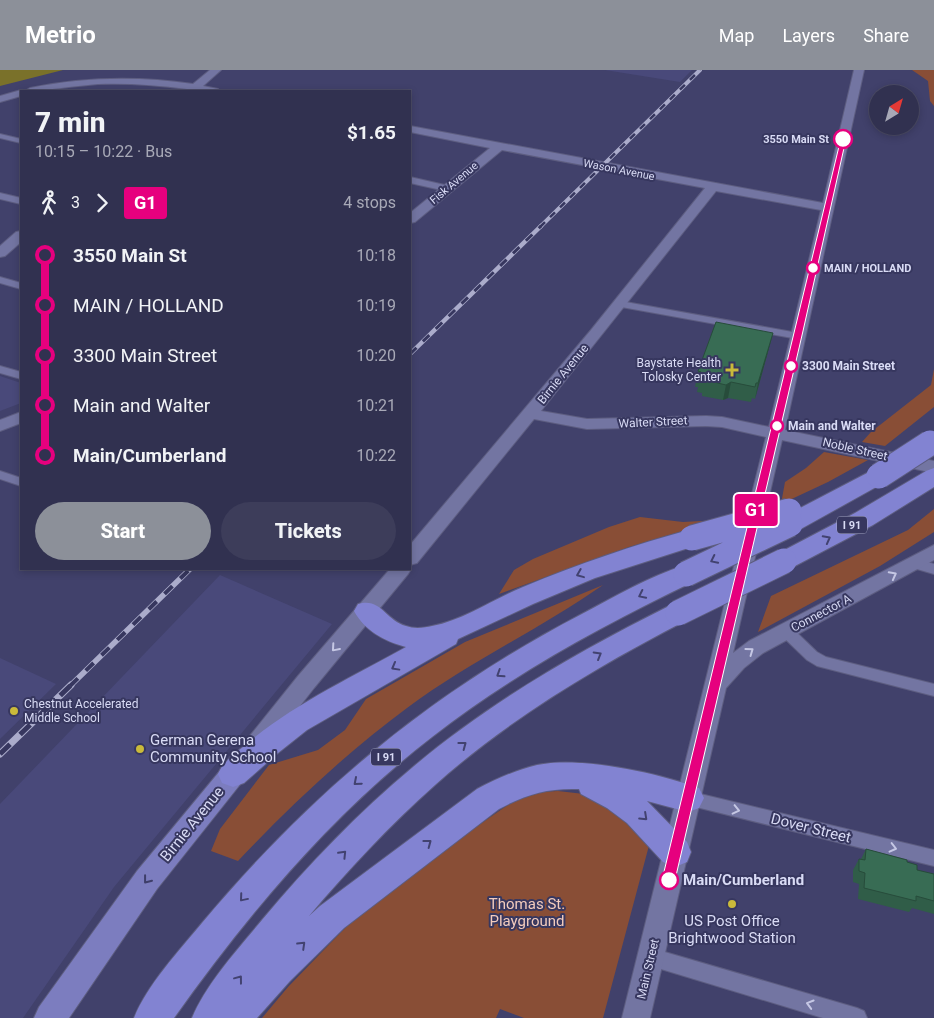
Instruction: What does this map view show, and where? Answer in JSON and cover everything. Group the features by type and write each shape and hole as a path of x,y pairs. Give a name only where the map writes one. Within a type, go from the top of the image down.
{"highway":[{"name":"I 91","path":"152,1018 221,925 267,871 346,792 387,756 434,720 508,668 585,624 686,574 790,517 870,482 932,441"},
{"name":"I 91","path":"210,1018 272,935 312,887 383,813 468,740 540,691 617,644 864,519 926,481"},
{"path":"367,611 393,633 426,637 457,628 514,601 616,560 692,538 790,517"},
{"path":"233,774 267,744 297,722 447,636 514,601"},
{"path":"232,1018 294,951 332,917 488,798 508,787 529,779 551,775 572,775 622,782 688,798"},
{"path":"572,775 626,803 651,824 675,852"}],"main road":[{"path":"193,89 216,70"},
{"name":"Main Street","path":"636,1018 798,336 858,71"},
{"path":"0,99 20,94"},
{"name":"Wason Avenue","path":"411,129 712,188"},
{"name":"Fisk Avenue","path":"411,218 498,147"},
{"name":"Birnie Avenue","path":"411,557 620,304 712,188"},
{"path":"0,253 20,236"},
{"name":"Walter Street","path":"531,413 557,420 588,424 712,421 775,432"},
{"path":"0,426 20,417"},
{"name":"Noble Street","path":"775,432 934,467"},
{"name":"Connector A","path":"715,685 749,652 786,632 925,566 934,552"},
{"name":"Birnie Avenue","path":"50,1018 142,887 306,682 400,570"}],"street":[{"path":"35,90 72,83 113,80 145,81 193,89"},
{"path":"0,136 20,141"},
{"path":"411,180 446,188"},
{"name":"Wason Avenue","path":"712,188 828,208"},
{"path":"0,196 20,201"},
{"path":"0,280 20,286"},
{"path":"620,304 798,336"},
{"path":"0,369 20,376"},
{"path":"0,475 20,482"},
{"path":"786,632 812,656 822,662 934,690"},
{"name":"Dover Street","path":"688,798 934,858"},
{"path":"651,957 857,1018"}],"shaded area":[{"path":"0,70 63,70 0,86"},
{"path":"605,70 692,70 680,82"},
{"path":"0,376 20,383 20,403 0,411"},
{"name":"German Gerena Community School","path":"220,575 332,624 114,887 23,1018 0,1018 0,804"},
{"name":"Chestnut Accelerated Middle School","path":"0,658 56,684 0,739"}],"green space":[{"path":"912,70 934,70 934,106 930,101 928,81"},
{"path":"934,369 934,407 885,446 862,442 871,432 931,385"},
{"path":"824,452 868,460 828,482 781,504 785,482 806,468"},
{"path":"934,509 934,532 880,566 758,632 771,596 908,530"},
{"path":"640,517 683,522 720,520 629,547 499,594 514,570 533,559 609,527"},
{"path":"603,585 431,691 384,725 319,781 238,861 211,851 220,829 269,765 318,750 345,730 366,699 465,642"},
{"name":"Thomas St. Playground","path":"558,791 584,794 610,803 651,838 603,1018 524,1018 500,1009 496,1018 262,1018 288,987 347,926 476,827 518,798 540,792"}],"building":[{"name":"Baystate Health Tolosky Center","path":"716,322 773,333 758,383 756,383 755,387 731,382 726,385 705,380 706,377 700,376 701,372 698,371"},
{"path":"866,849 907,860 907,862 917,865 917,870 934,874 934,901 916,896 916,901 864,888 865,873 859,871 859,859 865,860"}],"railway":[{"path":"540,227 700,70"},
{"path":"411,353 541,226"},
{"path":"70,686 189,570"},
{"path":"0,754 71,685"}],"bus line":[{"name":"G1","path":"669,880 800,331 843,139"}],"place":[{"name":"3550 Main St","path":"843,139"},
{"name":"MAIN / HOLLAND","path":"813,268"},
{"name":"3300 Main Street","path":"791,366"},
{"name":"Baystate Health Tolosky Center","path":"732,370"},
{"name":"Main and Walter","path":"777,426"},
{"name":"Chestnut Accelerated Middle School","path":"14,711"},
{"name":"German Gerena Community School","path":"140,749"},
{"name":"Main/Cumberland","path":"669,880"},
{"name":"US Post Office Brightwood Station","path":"732,904"}]}
